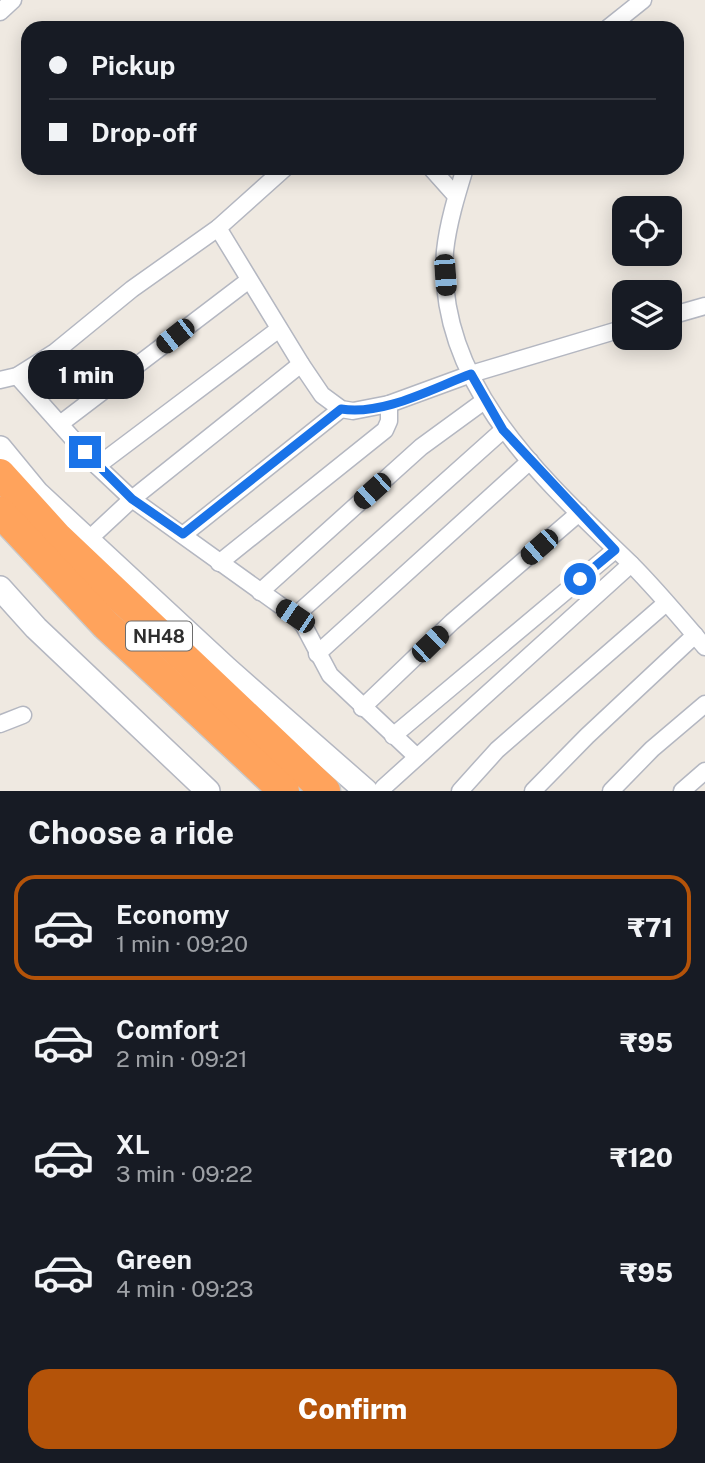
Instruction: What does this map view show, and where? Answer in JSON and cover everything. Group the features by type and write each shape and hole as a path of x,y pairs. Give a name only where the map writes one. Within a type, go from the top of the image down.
{"highway":[{"name":"NH48","path":"0,474 58,538 325,791"},
{"name":"NH48","path":"0,512 106,625 284,791"}],"street":[{"path":"0,12 13,0"},
{"path":"617,21 643,0"},
{"path":"0,380 17,376 55,352 132,289 218,228 277,175"},
{"path":"437,175 456,196"},
{"path":"463,175 446,250 446,291 454,331 484,401 503,430 530,461 631,564 700,641 587,736 533,791"},
{"path":"218,228 322,396 341,409 353,411 388,404 471,374 612,332"},
{"path":"60,424 249,280"},
{"path":"682,313 705,306"},
{"path":"97,466 279,329"},
{"path":"88,540 132,499 301,364"},
{"path":"17,376 97,466 132,499 295,616 304,626 330,675 417,757"},
{"path":"260,592 421,447 484,401"},
{"path":"219,563 385,429 389,421 388,404"},
{"path":"183,534 341,409"},
{"path":"295,616 503,430"},
{"path":"0,448 37,493 227,669 373,787 417,757 631,564"},
{"path":"317,654 530,461"},
{"path":"362,708 453,622 579,513"},
{"path":"393,736 615,550"},
{"path":"0,587 36,628 208,791"},
{"path":"460,791 498,750 666,603"},
{"path":"611,791 652,749 705,704"},
{"path":"0,724 23,715"},
{"path":"682,791 705,771"}],"route":[{"path":"85,452 132,499 183,534 341,409 367,410 471,374 484,401 503,430 615,550 580,579"}]}
